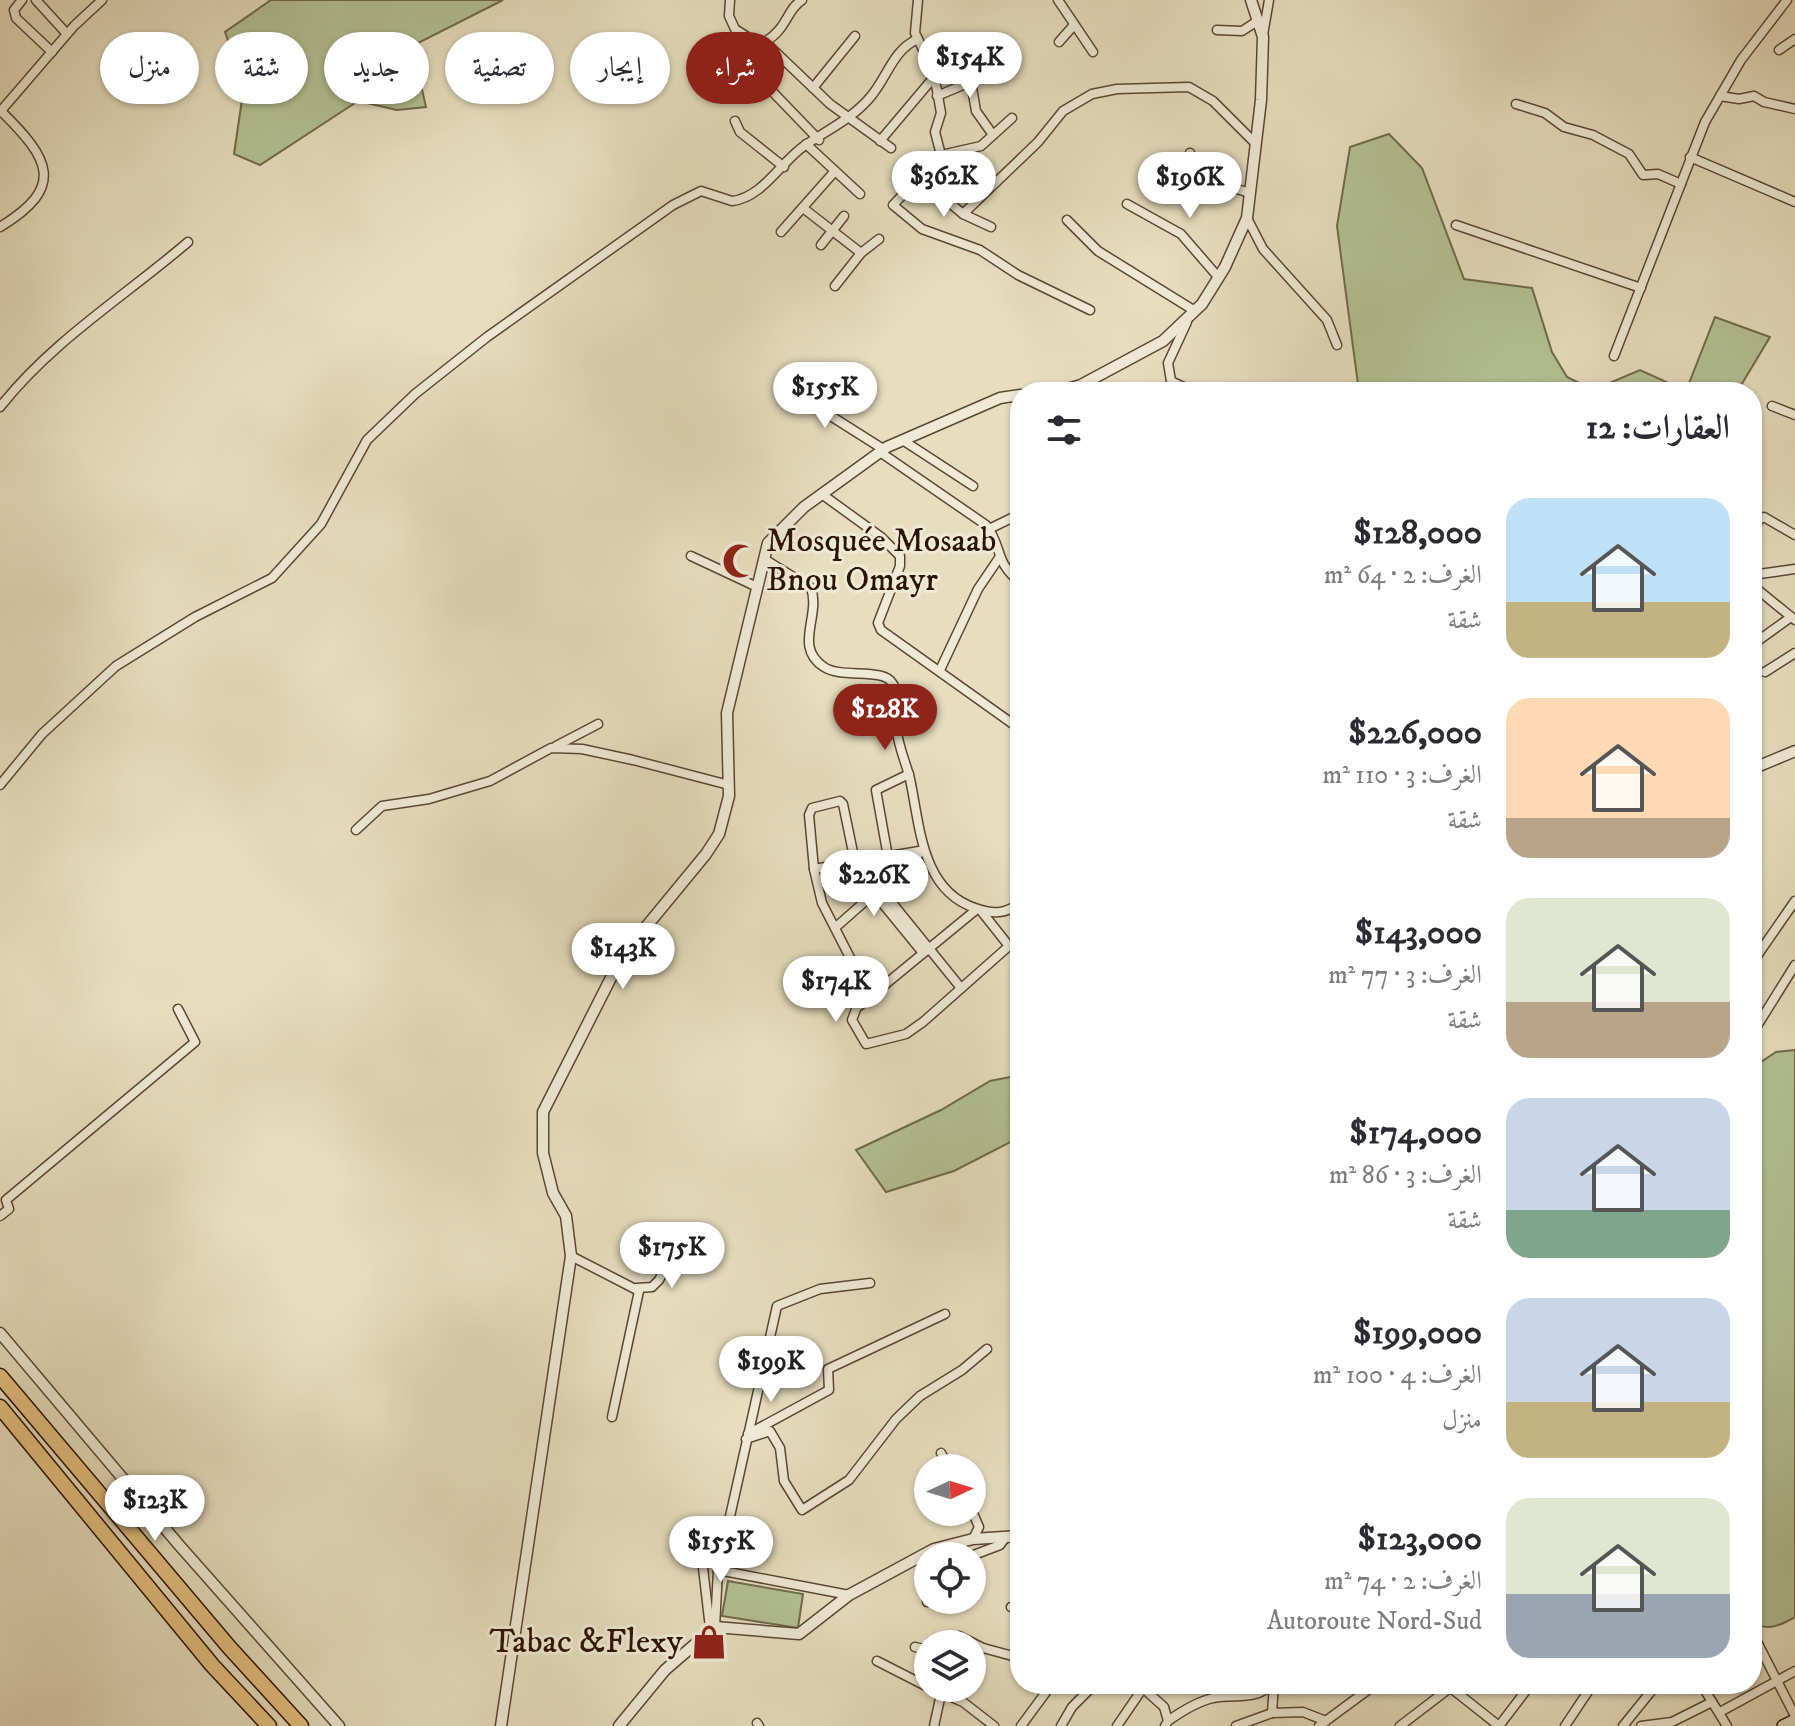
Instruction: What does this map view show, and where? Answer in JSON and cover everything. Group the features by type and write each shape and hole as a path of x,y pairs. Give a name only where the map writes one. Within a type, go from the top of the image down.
{"highway":[{"path":"0,1376 229,1647 301,1726"},
{"path":"0,1407 261,1723"}],"main road":[{"path":"1783,1726 1795,1718"}],"street":[{"path":"22,0 14,10 16,18 52,52"},
{"path":"36,0 67,34"},
{"path":"0,227 32,205 43,190 45,173 19,129 0,112 67,34 102,0"},
{"path":"730,0 729,16 733,26 741,32"},
{"path":"780,32 795,4 802,0"},
{"path":"918,0 914,21 934,77 941,113 935,132 941,155"},
{"path":"1058,0 1093,52"},
{"path":"1251,0 1263,37"},
{"path":"1087,382 1155,346 1192,314 1219,278 1247,218 1269,0"},
{"path":"1614,356 1690,157 1741,60 1787,0"},
{"path":"1217,30 1238,32 1259,20"},
{"path":"1059,42 1074,25"},
{"path":"813,88 855,36"},
{"path":"0,785 42,734 116,666 195,617 272,578 321,524 376,430 487,337 673,205 702,191 725,200 739,201 784,167 806,144 819,140 849,117 872,96 898,54 918,39"},
{"path":"1779,50 1795,39"},
{"path":"784,60 813,88 891,148"},
{"path":"937,96 989,74"},
{"path":"880,141 934,77"},
{"path":"971,82 976,111 993,135"},
{"path":"963,214 1038,142 1063,111 1092,94 1117,89 1189,87 1213,101 1254,142"},
{"path":"1720,96 1739,99 1754,96 1764,102 1795,109"},
{"path":"784,104 819,140"},
{"path":"1516,104 1545,113 1564,127 1593,135 1629,154 1643,175 1658,174 1681,184"},
{"path":"1012,118 981,146 941,155 893,205 917,226 980,250 1018,275 1090,310"},
{"path":"735,121 740,132 784,167"},
{"path":"806,144 860,194"},
{"path":"1190,153 1193,164 1202,176 1250,193"},
{"path":"1690,157 1795,202"},
{"path":"781,232 835,171"},
{"path":"919,177 963,214 991,227"},
{"path":"1127,204 1181,234 1219,278"},
{"path":"803,208 861,253"},
{"path":"821,245 844,216"},
{"path":"1247,218 1263,249 1327,320 1337,345"},
{"path":"1067,220 1098,251 1192,314"},
{"path":"1456,225 1641,288"},
{"path":"835,286 861,253 879,239"},
{"path":"0,407 32,369 91,317 188,242"},
{"path":"1173,382 1168,369 1192,314"},
{"path":"789,384 804,399 977,516 989,529 999,558 1010,574"},
{"path":"501,1726 571,1256 566,1216 553,1193 543,1153 543,1112 622,956 719,834 729,785 725,725 755,586 776,532 882,450 1000,398 1010,396"},
{"path":"1772,406 1795,415"},
{"path":"904,441 973,486"},
{"path":"823,495 899,554 900,566 879,627 1010,722"},
{"path":"1762,518 1795,535"},
{"path":"989,529 1010,519"},
{"path":"691,556 755,586"},
{"path":"940,670 978,589 999,558"},
{"path":"764,559 811,588 815,605 807,641 812,654 824,667 845,675 881,676 891,681 896,692 898,739 909,774 922,851 944,885 969,907 1010,910"},
{"path":"1762,574 1795,569"},
{"path":"1762,593 1793,619 1762,639"},
{"path":"1765,672 1795,653"},
{"path":"356,830 382,806 429,799 490,781 598,724"},
{"path":"551,748 582,749 729,785"},
{"path":"1762,765 1795,751"},
{"path":"888,857 876,790 909,774"},
{"path":"961,988 877,890 862,861 840,801 812,808 809,815 814,869 822,903 862,981 858,1007 852,1020 866,1044 906,1034 961,988 1009,946 979,910"},
{"path":"814,869 922,851"},
{"path":"836,927 922,851"},
{"path":"1762,949 1795,901"},
{"path":"858,1007 979,910"},
{"path":"1762,1018 1795,965"},
{"path":"0,1216 9,1209 6,1200 195,1042 178,1009"},
{"path":"571,1256 637,1288 652,1287 659,1280 676,1245"},
{"path":"619,1726 665,1670 713,1628 718,1570 777,1306 820,1289 870,1283"},
{"path":"612,1417 637,1288"},
{"path":"746,1437 829,1390 828,1369 945,1314"},
{"path":"0,1333 179,1545 339,1726"},
{"path":"746,1437 770,1431 780,1448 784,1481 802,1510 849,1480 896,1419 920,1396 987,1349"},
{"path":"973,1539 979,1526"},
{"path":"713,1628 799,1634 849,1595 934,1549 973,1539 1010,1537"},
{"path":"986,1550 1000,1545 1005,1538"},
{"path":"700,1542 713,1628"},
{"path":"718,1570 849,1595"},
{"path":"986,1649 1010,1655"},
{"path":"1762,1650 1795,1718"},
{"path":"877,1661 914,1680"},
{"path":"1762,1688 1795,1671"},
{"path":"1021,1726 1044,1694"},
{"path":"1061,1726 1086,1694"},
{"path":"1117,1726 1139,1694"},
{"path":"1150,1694 1164,1707 1167,1724"},
{"path":"1167,1724 1186,1708 1215,1697 1244,1698 1262,1694"},
{"path":"1272,1713 1273,1694"},
{"path":"1236,1726 1272,1713 1303,1712 1322,1724 1362,1694"},
{"path":"1400,1726 1442,1694"},
{"path":"1462,1694 1499,1726 1523,1694"},
{"path":"1565,1726 1586,1694"},
{"path":"1623,1726 1649,1694"},
{"path":"1707,1694 1727,1726"},
{"path":"1720,1712 1752,1694"},
{"path":"934,1726 939,1702"},
{"path":"963,1702 994,1726"},
{"path":"1641,1726 1672,1722 1712,1702"}],"green space":[{"path":"271,0 503,0 429,37 429,32 324,32 324,104 353,104 260,165 234,154 241,104 308,104 308,32 225,32"},
{"path":"371,104 425,104 426,107 397,110"},
{"path":"1389,134 1422,168 1464,279 1532,288 1552,352 1567,377 1577,382 1358,382 1337,226 1350,147"},
{"path":"1715,317 1770,337 1743,382 1690,382"},
{"path":"1640,370 1666,382 1612,382"},
{"path":"906,858 882,881 875,864"},
{"path":"1795,1050 1795,1617 1769,1627 1762,1626 1762,1061 1776,1052"},
{"path":"1010,1077 1010,1142 954,1171 886,1192 856,1150 941,1110 990,1081"},
{"path":"728,1581 803,1594 798,1628 722,1616"}],"place":[{"name":"Mosquée Mosaab Bnou Omayr","path":"740,561"},
{"name":"Tabac &Flexy","path":"709,1642"}]}
